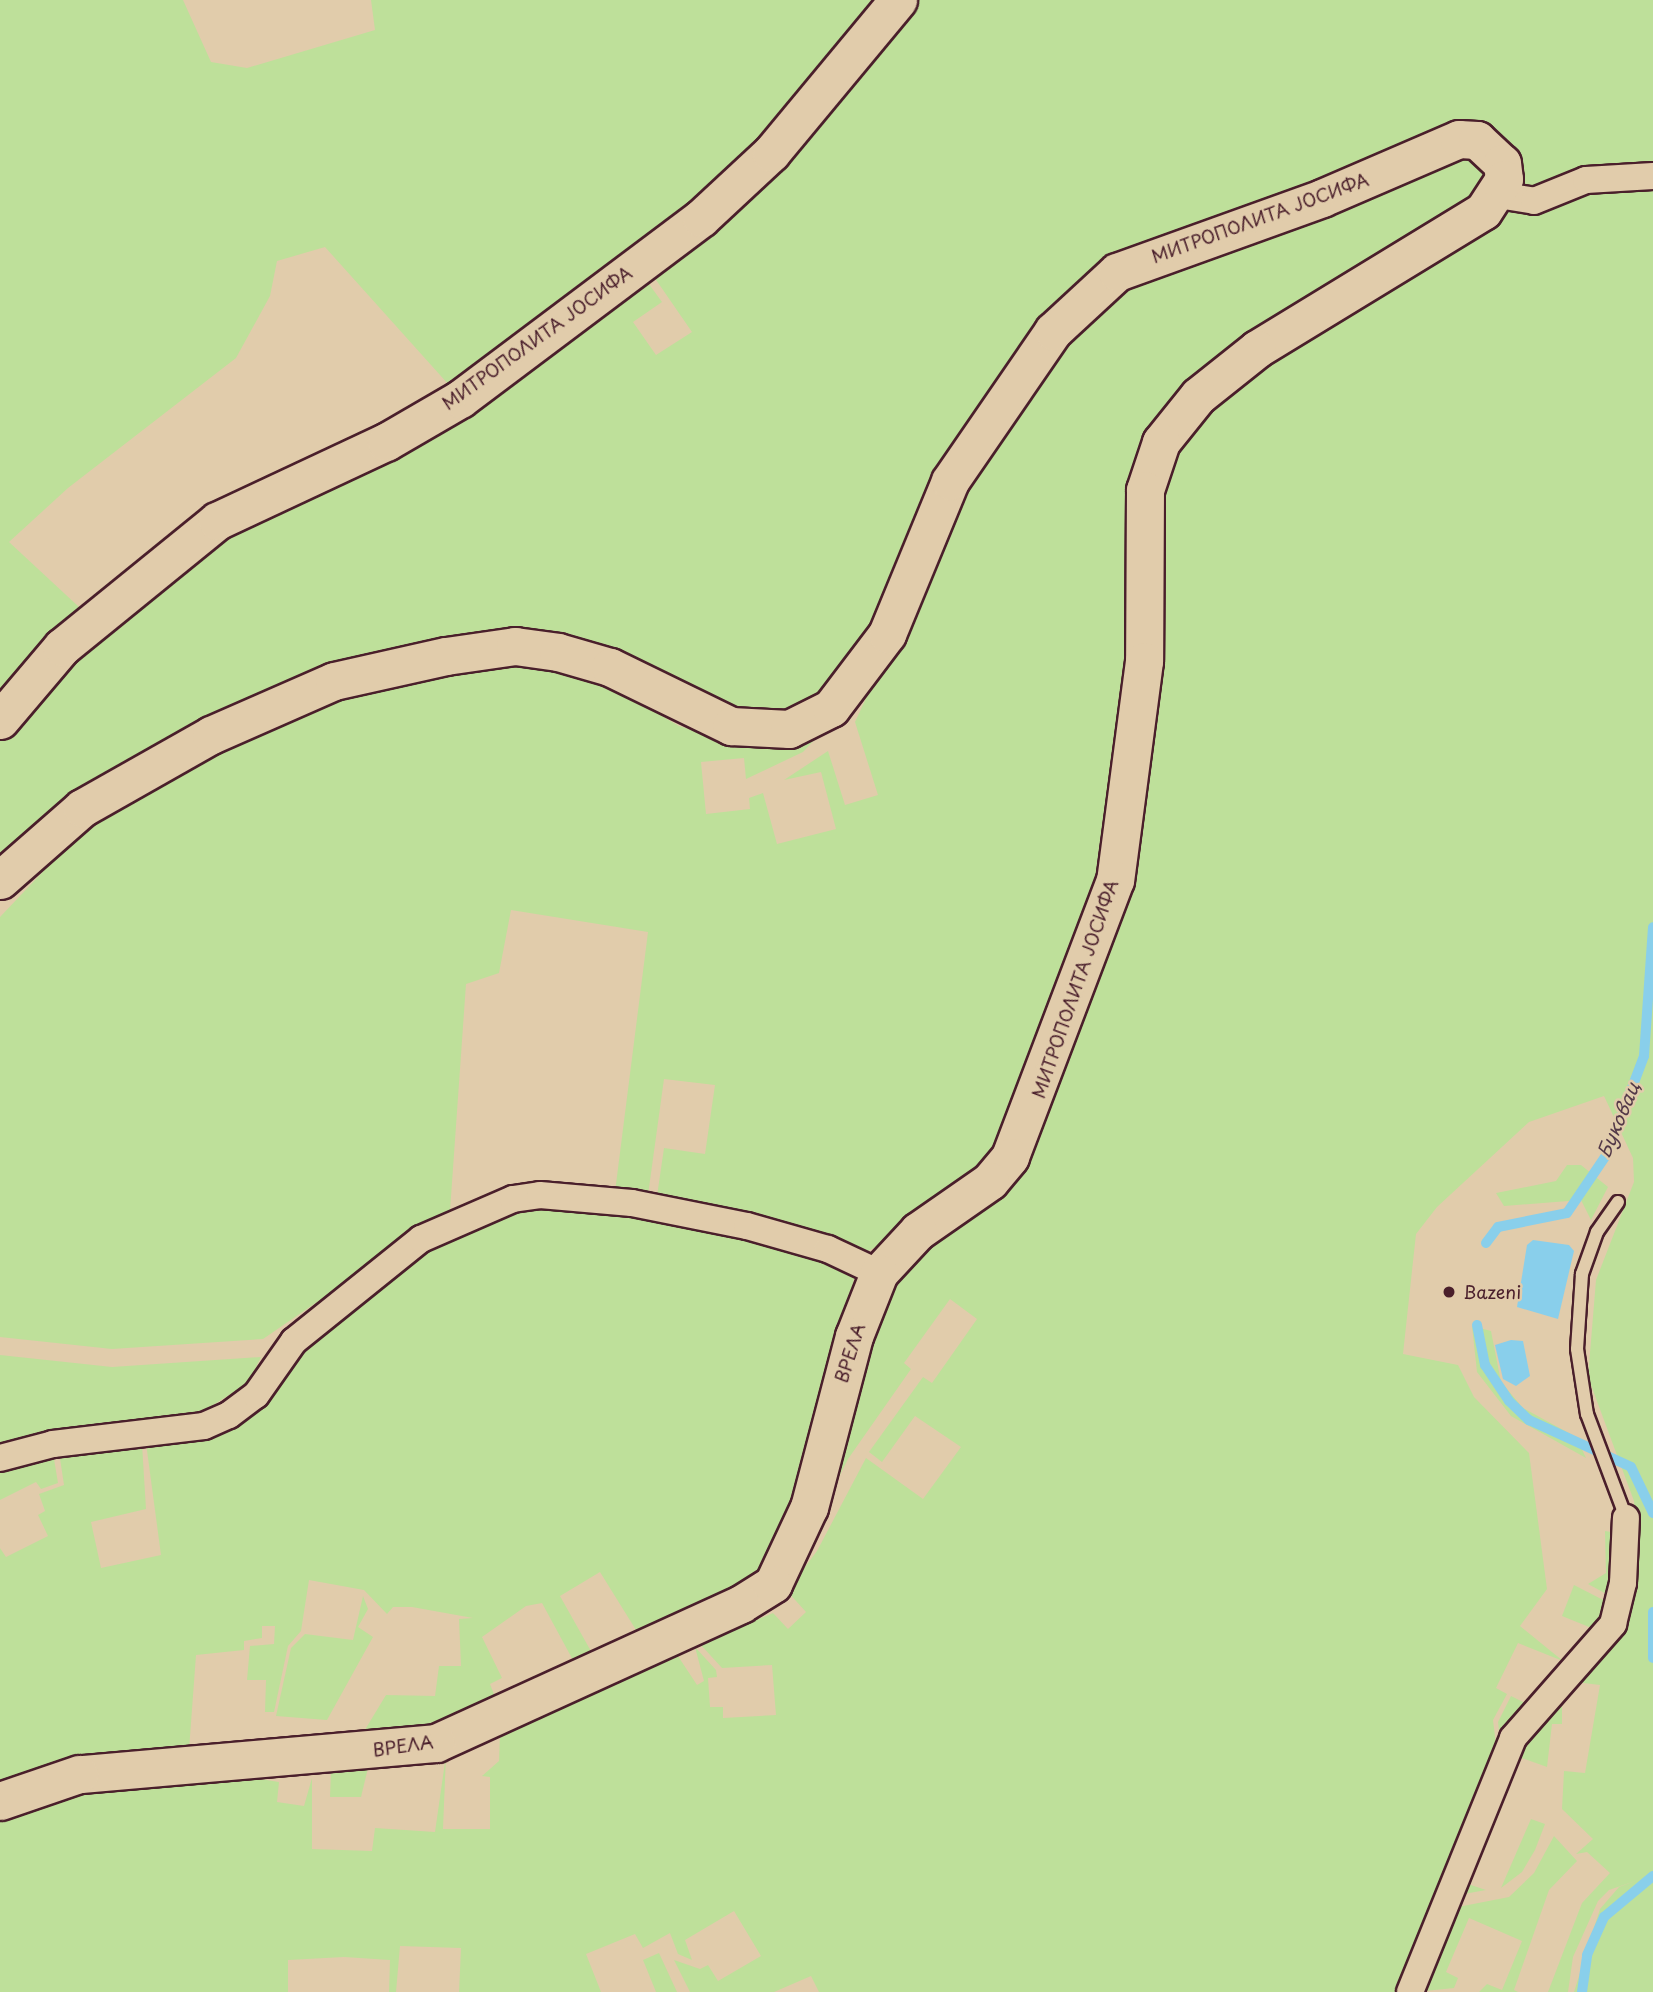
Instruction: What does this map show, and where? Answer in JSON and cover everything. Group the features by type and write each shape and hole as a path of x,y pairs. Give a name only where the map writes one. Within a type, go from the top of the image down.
{"street":[{"name":"МИТРОПОЛИТА ЈОСИФА","path":"0,720 62,648 217,521 386,442 460,399 701,218 771,153 898,0"},
{"name":"МИТРОПОЛИТА ЈОСИФА","path":"0,880 82,807 211,735 334,681 446,656 515,646 558,652 610,667 731,726 789,729 831,708 887,634 950,481 1053,331 1117,272 1322,198 1459,139 1477,140 1502,163 1498,195 1483,211 1257,349 1198,396 1161,443 1145,490 1144,661 1115,880 1010,1157 990,1181 918,1231 880,1273"},
{"path":"1498,195 1534,201 1586,180 1653,176"},
{"path":"0,1458 53,1444 204,1426 229,1415 256,1395 294,1342 421,1239 513,1199 567,1196 683,1213 828,1249 880,1273"},
{"name":"ВРЕЛА","path":"0,1801 79,1774 436,1743 759,1594 794,1550 854,1336 880,1273"},
{"path":"1410,1992 1513,1738 1613,1624 1623,1583 1626,1518"}],"lane":[{"path":"1618,1202 1590,1249 1579,1299 1581,1382 1594,1436 1626,1518"}],"green space":[{"path":"0,0 183,0 211,62 247,68 375,30 371,0 874,0 766,133 694,200 449,385 325,247 277,261 270,296 236,358 68,488 9,542 79,607 0,691"},
{"path":"917,0 1653,0 1653,1992 1574,1992 1600,1909 1619,1887 1638,1880 1609,1890 1598,1901 1573,1957 1568,1992 1548,1992 1582,1903 1610,1873 1587,1852 1576,1854 1593,1839 1562,1809 1564,1771 1585,1773 1600,1685 1567,1681 1622,1620 1637,1550 1634,1501 1588,1377 1596,1280 1634,1182 1633,1158 1604,1096 1529,1122 1437,1207 1416,1234 1403,1354 1458,1365 1474,1397 1529,1453 1547,1589 1520,1626 1563,1661 1518,1643 1496,1688 1507,1694 1493,1720 1497,1753 1478,1820 1404,1992 819,1992 811,1976 774,1992 690,1992 674,1960 700,1969 708,1965 718,1981 761,1956 734,1911 685,1940 692,1960 678,1954 670,1933 643,1948 635,1934 586,1954 601,1992 459,1992 461,1948 400,1946 396,1992 389,1992 390,1960 344,1957 288,1960 288,1992 0,1992 0,1817 13,1810 78,1790 242,1776 279,1782 277,1802 304,1806 312,1778 312,1849 372,1851 375,1828 435,1832 446,1755 443,1829 490,1829 490,1777 482,1776 499,1761 500,1733 639,1661 674,1650 697,1685 704,1681 695,1647 716,1670 717,1677 708,1678 710,1707 723,1707 723,1718 776,1715 772,1665 722,1668 700,1644 773,1613 788,1629 806,1612 787,1591 817,1551 866,1458 923,1499 961,1447 915,1416 882,1462 869,1452 923,1377 932,1383 977,1319 950,1299 904,1363 911,1369 848,1459 823,1509 867,1342 893,1280 926,1243 898,1235 868,1251 657,1196 664,1148 705,1154 715,1085 664,1079 648,1195 615,1192 648,932 511,910 499,973 466,984 450,1211 263,1339 112,1349 0,1337 0,917 90,822 122,800 339,696 503,663 594,676 679,726 712,736 777,742 825,729 803,752 746,779 744,758 701,762 706,814 750,809 749,798 763,793 777,844 836,829 821,772 784,780 828,751 845,805 878,795 855,722 868,694 845,666 821,697 784,715 733,713 614,652 513,631 326,667 123,765 75,794 0,861 0,741 86,644 240,525 392,456 472,411 646,280 662,302 633,322 656,355 692,332 652,274 729,218"},
{"path":"1567,1165 1581,1165 1608,1187 1591,1220 1581,1200 1504,1206 1496,1193 1556,1181"},
{"path":"523,1203 649,1216 822,1255 855,1275 797,1498 759,1575 636,1630 600,1572 560,1596 592,1653 574,1662 542,1603 526,1606 482,1637 502,1678 490,1684 497,1702 436,1728 360,1738 386,1695 435,1696 439,1666 461,1666 459,1619 473,1618 412,1607 393,1607 387,1614 364,1590 309,1580 301,1631 288,1646 274,1712 265,1712 266,1680 247,1680 250,1646 274,1644 275,1626 262,1626 262,1638 244,1641 244,1650 196,1655 189,1750 80,1760 0,1785 0,1548 6,1557 48,1536 38,1515 45,1511 39,1494 64,1485 59,1452 142,1444 146,1509 91,1522 101,1568 161,1555 146,1443 196,1436 313,1333 439,1239"},
{"path":"1472,1326 1491,1331 1501,1382 1523,1408 1576,1437 1586,1458 1511,1416 1477,1372"},
{"path":"0,1355 112,1367 261,1357 248,1383 202,1412 0,1443"},
{"path":"53,1453 58,1483 41,1489 36,1482 0,1500 0,1466"},
{"path":"1605,1531 1617,1533 1612,1597 1588,1584 1606,1573"},
{"path":"1574,1585 1609,1603 1602,1626 1594,1629 1562,1616"},
{"path":"363,1596 368,1609 358,1627 373,1637 327,1720 276,1716 291,1648 305,1634 353,1640"},
{"path":"1562,1692 1562,1724 1552,1724 1547,1767 1519,1757 1468,1884 1486,1890 1453,1896 1511,1758"},
{"path":"1511,1696 1529,1705 1501,1746 1498,1722"},
{"path":"368,1768 361,1797 330,1797 331,1771"},
{"path":"1531,1819 1545,1824 1535,1850 1522,1872 1501,1888"},
{"path":"1554,1836 1577,1861 1549,1890 1514,1990 1518,1992 1479,1992 1487,1984 1502,1990 1522,1941 1469,1918 1446,1972 1458,1978 1454,1988 1425,1991 1458,1907 1509,1897 1534,1873"},
{"path":"659,1953 677,1992 656,1992 643,1960"}],"water":[{"path":"1533,1240 1569,1245 1574,1251 1558,1319 1517,1307 1527,1245"},
{"path":"1511,1340 1523,1341 1530,1376 1516,1386 1503,1379 1495,1345"}],"waterway":[{"name":"Буковац","path":"1486,1243 1498,1227 1567,1213 1607,1154 1644,1056 1653,927"},
{"name":"Буковац","path":"1477,1325 1485,1365 1509,1401 1529,1420 1631,1467 1653,1513"},
{"name":"Буковац","path":"1653,1612 1653,1658"},
{"name":"Буковац","path":"1582,1992 1587,1955 1604,1917 1653,1876"}],"place":[{"name":"Bazeni","path":"1449,1292"}]}
